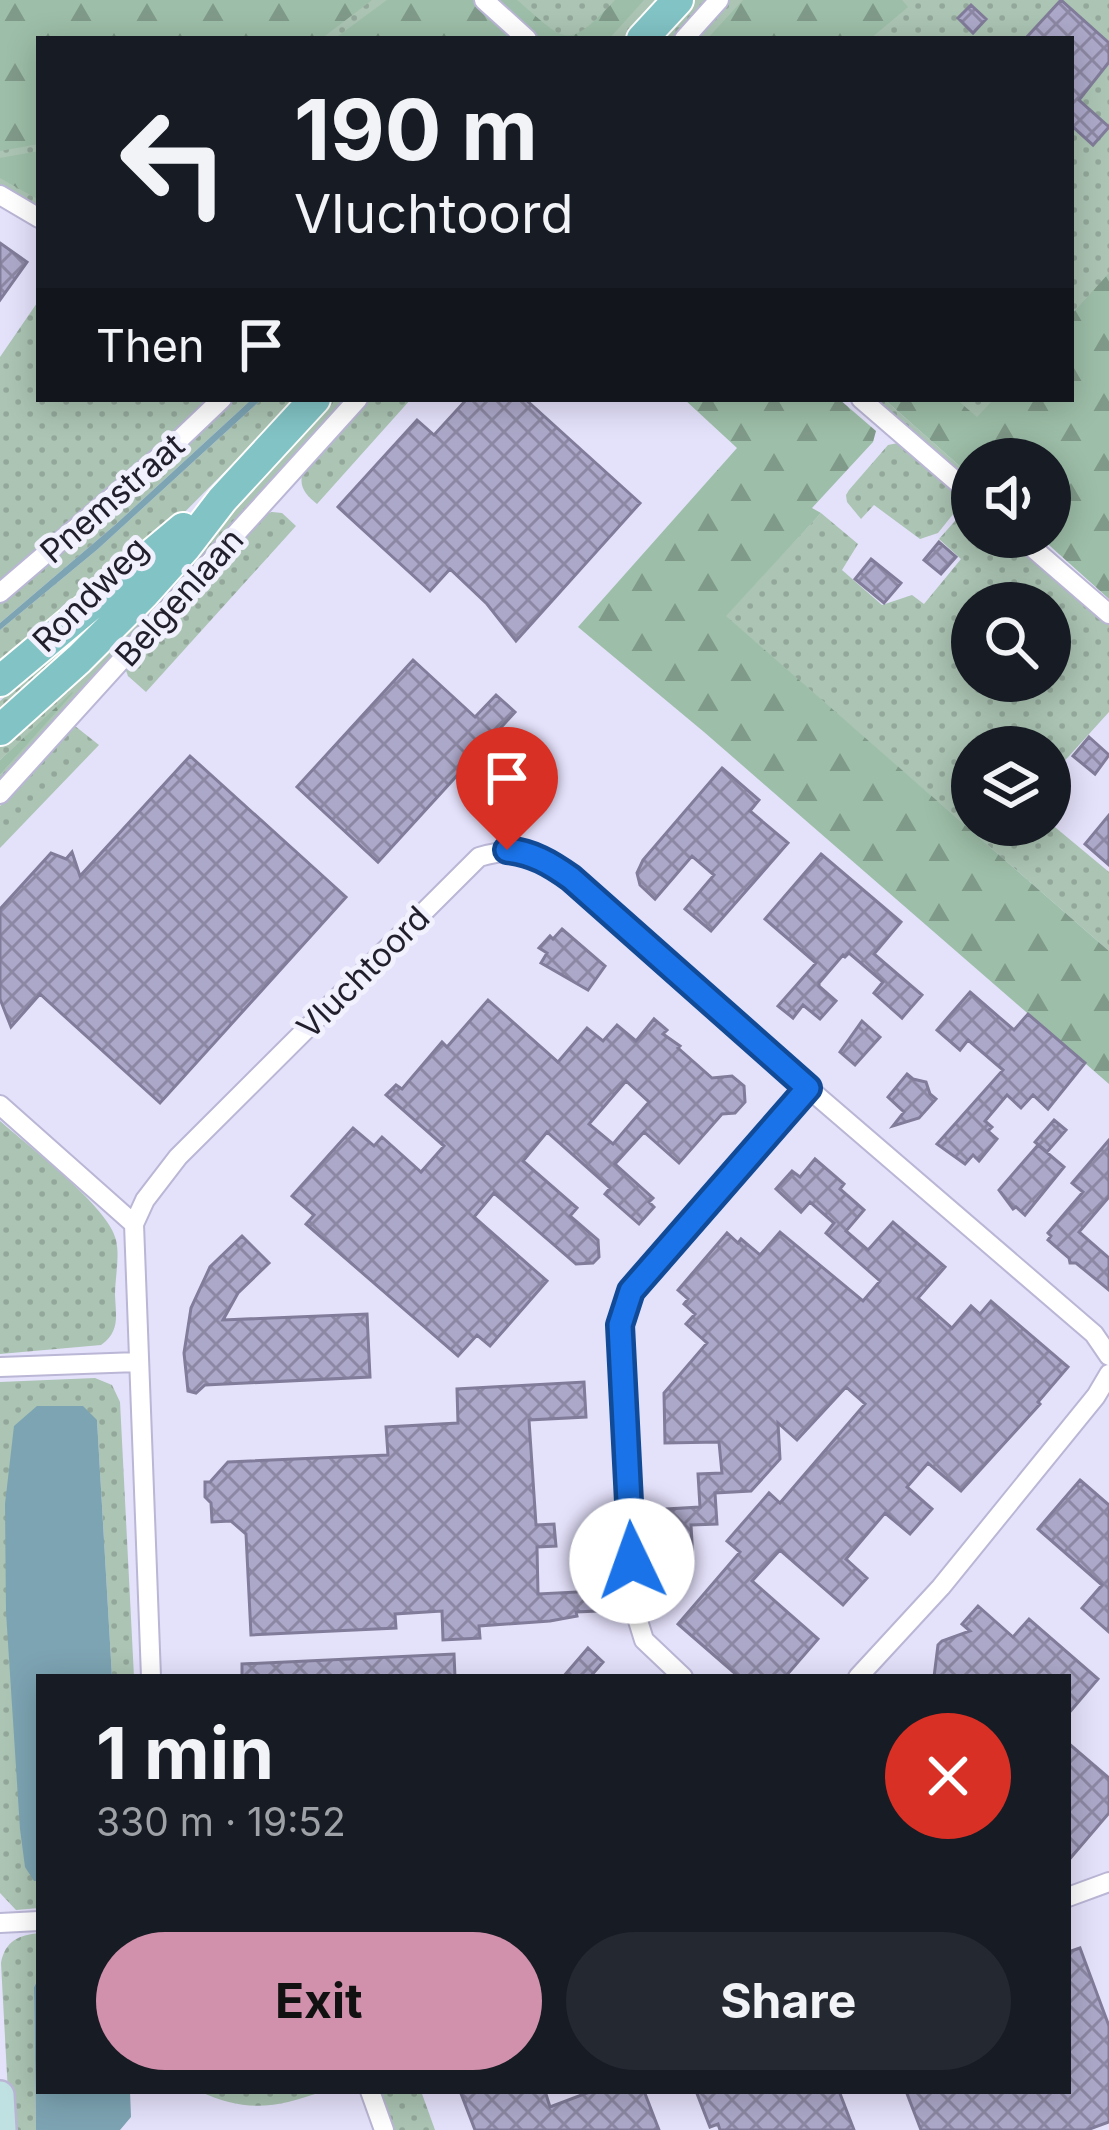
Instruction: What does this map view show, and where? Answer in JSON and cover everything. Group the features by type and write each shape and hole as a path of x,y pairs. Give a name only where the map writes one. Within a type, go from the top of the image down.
{"main road":[{"path":"646,36 678,0"},
{"name":"Rondweg","path":"0,730 143,595 312,402"},
{"name":"Rondweg","path":"0,681 172,536 222,500"},
{"path":"0,2095 2,2130"}],"street":[{"path":"484,0 524,36"},
{"path":"687,36 719,0"},
{"path":"0,196 36,216"},
{"name":"Pnemstraat","path":"0,593 219,402"},
{"name":"Belgenlaan","path":"0,794 355,402"},
{"path":"864,402 951,478"},
{"path":"1044,558 1109,614"},
{"name":"Vluchtoord","path":"134,1224 178,1156 479,857 507,850 528,853 571,878 1094,1334 1109,1356"},
{"path":"680,1674 644,1640 634,1608 620,1325 631,1291 808,1088"},
{"path":"0,1105 134,1224 151,1674"},
{"path":"0,1367 138,1362"},
{"path":"861,1674 941,1587 1109,1374"},
{"path":"1071,1897 1109,1882"},
{"path":"0,1923 36,1921"},
{"path":"371,2094 384,2130"}],"green space":[{"path":"0,0 1109,0 1109,578 1071,501 1071,438 951,438 951,442 901,402 1074,402 1074,36 36,36 36,218 0,197"},
{"path":"0,0 372,0 325,36 36,36 36,145 0,151"},
{"path":"387,0 475,0 515,36 338,36"},
{"path":"491,0 517,0 567,35 586,28 615,0 644,0 612,36 531,36"},
{"path":"743,0 902,0 908,7 874,36 710,36"},
{"path":"36,152 36,198 0,178 0,158"},
{"path":"1109,273 1109,599 1063,558 1071,558 1071,438 951,438 951,458 887,402 960,402 977,417 991,402 1074,402 1074,312"},
{"path":"36,304 36,402 210,402 0,585 0,357"},
{"path":"227,402 249,402 0,623 0,600"},
{"path":"259,402 294,402 149,548 0,667 0,630 98,549"},
{"path":"328,402 343,402 0,782 0,775 70,695 0,760 0,738 259,479"},
{"path":"366,402 408,402 317,504 304,490 303,472"},
{"path":"687,402 842,402 876,431 873,442 812,508 821,513 726,616 951,813 951,846 989,846 1109,951 1109,1084 704,732 578,627 737,448"},
{"path":"871,402 887,402 951,458 951,471"},
{"path":"888,445 906,445 951,485 951,517 938,533 920,539 874,505 861,519 847,502 849,490"},
{"path":"282,513 296,526 146,692 125,668 264,515"},
{"path":"821,513 858,544 842,570 882,605 912,595 924,604 961,559 1035,558 1063,582 951,582 951,702 1071,702 1071,589 1109,622 1109,712 1071,754 1071,726 951,726 951,813 725,616"},
{"path":"951,525 951,550 939,539"},
{"path":"146,571 0,722 0,701"},
{"path":"73,693 0,775 0,760"},
{"path":"75,726 99,745 0,848 0,806"},
{"path":"1071,840 1109,872 1109,951 989,846 1071,846"},
{"path":"0,1121 84,1195 116,1240 116,1317 114,1329 101,1345 0,1354"},
{"path":"95,1378 112,1385 120,1402 134,1674 112,1674 97,1420 37,1406 36,1908 16,1910 0,1893 0,1382"},
{"path":"36,1933 36,2130 10,2130 1,1963 6,1949 25,1935"},
{"path":"206,2094 313,2094 261,2106"},
{"path":"375,2094 422,2094 435,2130 389,2130"}],"water":[{"path":"249,402 259,402 98,549 0,630 0,623"},
{"path":"37,1406 83,1406 97,1420 112,1674 36,1674 36,1881 25,1867 20,1829 6,1612 5,1504 14,1426"},
{"path":"36,1983 36,2094 130,2094 131,2117 120,2130 36,2130 34,1987"}],"building":[{"path":"1061,0 1109,43 1109,62 1079,100 1109,127 1093,145 1074,128 1074,36 1028,36"},
{"path":"971,5 986,19 973,33 958,18"},
{"path":"0,243 27,262 0,300"},
{"path":"464,402 528,402 640,503 516,641 487,604 450,569 430,591 338,507 417,420 434,435"},
{"path":"939,542 955,558 941,574 924,560"},
{"path":"871,559 901,583 884,603 855,579"},
{"path":"413,660 475,717 496,695 515,712 378,862 297,787"},
{"path":"1089,737 1109,755 1095,774 1073,756"},
{"path":"190,756 346,897 160,1103 40,994 11,1027 0,999 0,909 51,853 66,859 72,852 80,876"},
{"path":"722,768 759,800 750,811 788,843 711,931 685,909 714,875 692,856 655,899 640,885 637,873"},
{"path":"1109,815 1109,865 1085,844"},
{"path":"821,854 901,922 874,954 922,995 902,1018 874,993 883,982 849,953 819,983 836,1001 820,1019 803,1005 793,1018 778,1006 816,963 765,919"},
{"path":"562,929 605,966 588,990 541,963 547,953 539,948"},
{"path":"970,992 1014,1030 1028,1014 1085,1063 1048,1109 1033,1095 1021,1108 1007,1095 985,1121 997,1139 979,1161 973,1155 965,1164 937,1144 1003,1070 968,1040 960,1050 937,1030"},
{"path":"488,1000 558,1062 587,1028 603,1041 617,1025 636,1041 654,1019 667,1030 663,1034 712,1078 732,1076 744,1086 745,1102 735,1113 722,1114 679,1163 644,1132 615,1164 653,1198 649,1202 654,1207 639,1224 605,1194 610,1188 547,1132 523,1161 577,1208 570,1216 598,1240 599,1257 593,1263 576,1264 494,1193 474,1217 547,1281 490,1346 477,1335 458,1356 306,1224 314,1215 292,1196 353,1128 374,1146 382,1137 421,1172 444,1146 386,1095 396,1085 402,1089 442,1042 447,1047","holes":["626,1081 649,1102 613,1144 589,1124"]},
{"path":"862,1021 880,1037 855,1065 840,1052"},
{"path":"907,1074 926,1082 936,1099 919,1118 893,1126 904,1112 888,1097"},
{"path":"1054,1120 1066,1130 1047,1152 1035,1142"},
{"path":"1109,1140 1109,1197 1079,1232 1109,1258 1109,1290 1070,1263 1048,1240 1048,1233 1083,1192 1072,1183"},
{"path":"1038,1145 1064,1167 1025,1215 1013,1209 999,1190"},
{"path":"815,1159 844,1184 840,1189 864,1210 846,1231 868,1250 893,1222 945,1267 918,1298 952,1328 971,1306 980,1314 991,1301 1068,1367 961,1491 928,1463 907,1487 932,1509 910,1534 885,1513 846,1559 867,1578 843,1605 780,1550 752,1581 818,1639 788,1674 736,1674 678,1624 740,1552 727,1541 769,1493 780,1503 865,1404 846,1387 797,1440 778,1423 780,1459 751,1491 715,1493 717,1524 691,1525 693,1559 688,1565 670,1566 667,1509 700,1507 698,1474 722,1473 719,1442 665,1443 664,1393 707,1343 686,1324 695,1314 678,1290 727,1233 760,1255 780,1232 863,1301 880,1281 826,1233 834,1223 810,1202 801,1212 776,1189 792,1171 800,1177"},
{"path":"242,1236 269,1263 238,1293 223,1320 367,1314 370,1377 205,1385 196,1393 188,1391 184,1353 191,1308 210,1267"},
{"path":"584,1382 586,1417 529,1420 536,1525 554,1524 556,1546 537,1547 538,1594 596,1591 597,1611 550,1621 479,1626 480,1638 443,1640 442,1611 395,1614 396,1628 251,1635 246,1534 231,1521 212,1522 211,1503 205,1497 205,1482 228,1462 388,1455 386,1427 458,1423 457,1389"},
{"path":"1080,1480 1109,1505 1109,1632 1082,1608 1102,1585 1038,1529"},
{"path":"978,1606 1013,1637 1029,1619 1098,1679 1071,1710 1071,1674 934,1674 938,1645 970,1631 962,1624"},
{"path":"588,1648 603,1662 593,1674 566,1674"},
{"path":"454,1654 455,1674 242,1674 242,1664"},
{"path":"1071,1746 1109,1778 1109,1813 1071,1857"},
{"path":"1080,1948 1109,2026 1109,2122 1087,2130 921,2130 907,2094 1071,2094 1071,1951"},
{"path":"461,2094 546,2094 550,2107 584,2094 645,2094 659,2130 475,2130"},
{"path":"697,2094 840,2094 854,2130 720,2130 718,2124 710,2127"}],"route":[{"path":"507,850 528,853 571,878 808,1088 631,1291 620,1325 632,1561"}]}
